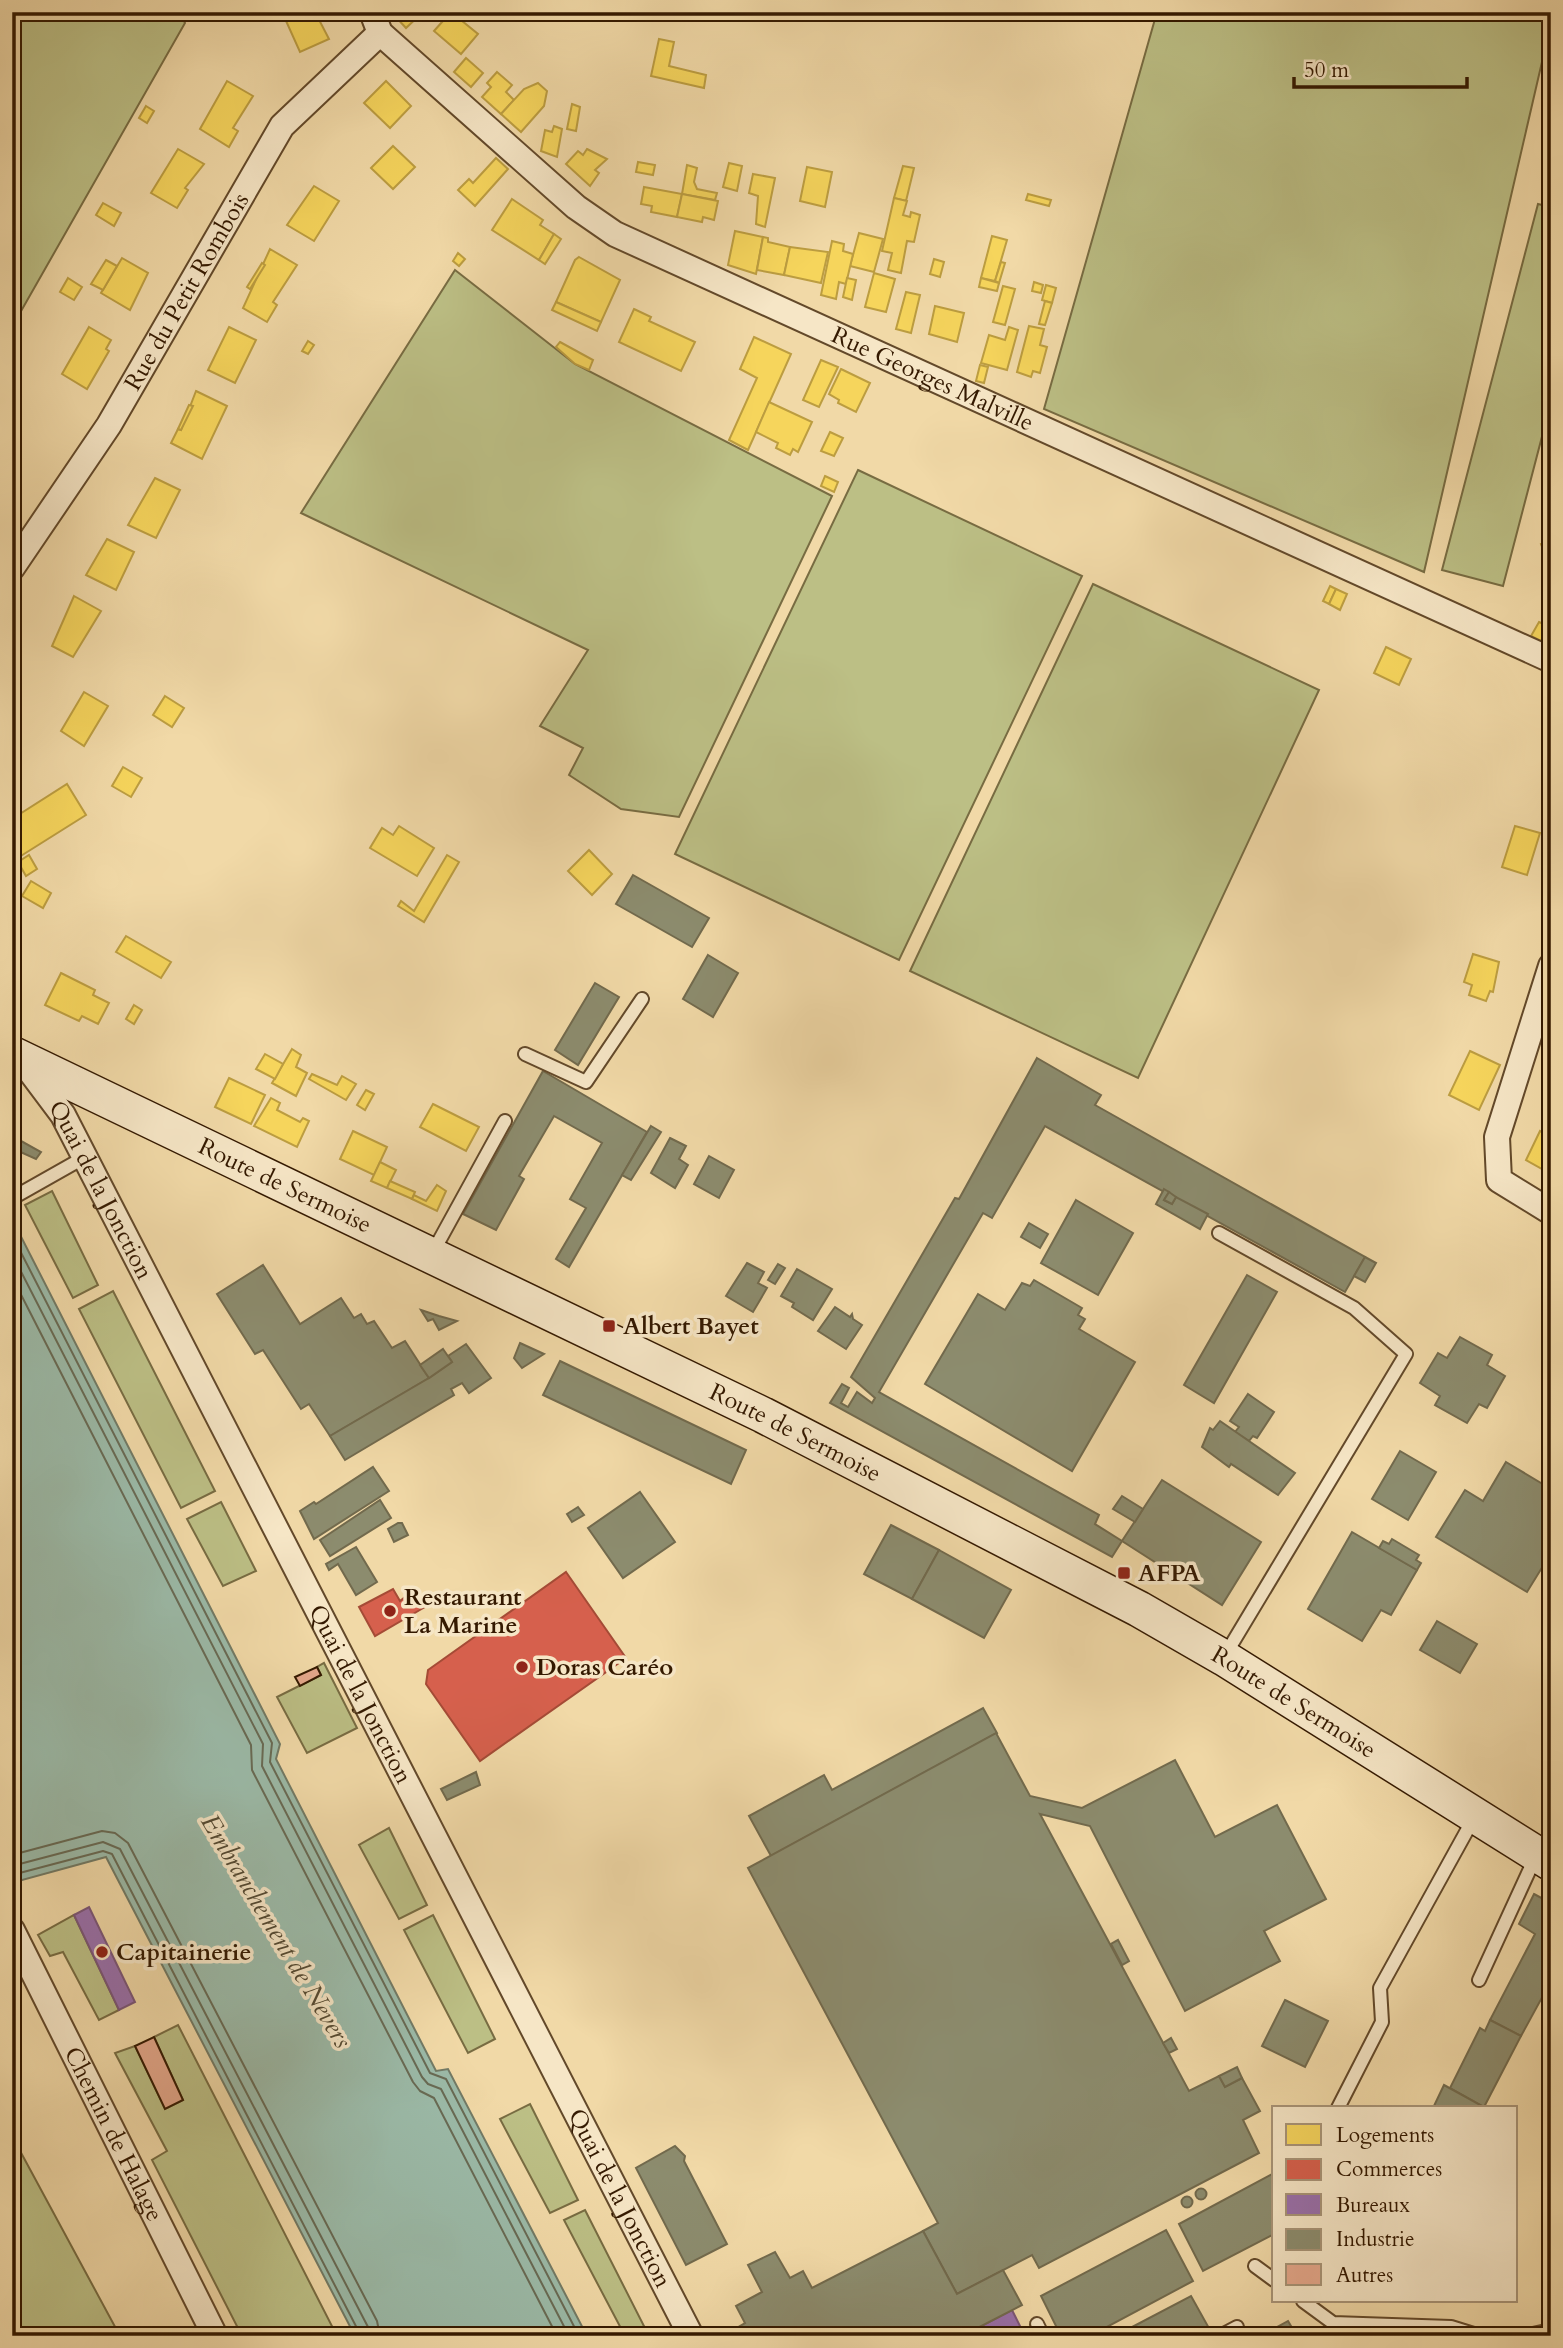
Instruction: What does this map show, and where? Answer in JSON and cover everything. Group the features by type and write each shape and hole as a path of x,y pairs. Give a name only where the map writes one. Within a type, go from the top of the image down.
{"main road":[{"name":"Route de Sermoise","path":"15,1051 431,1256 763,1415 1139,1608 1544,1858"}],"street":[{"name":"Rue du Petit Rombois","path":"12,568 109,425 282,126 376,23"},
{"name":"Rue Georges Malville","path":"376,23 576,207 615,234 1551,660"},
{"path":"1551,965 1497,1137 1499,1180 1551,1212"},
{"name":"Quai de la Jonction","path":"15,1051 63,1115 691,2336"},
{"name":"Chemin de Halage","path":"12,1930 215,2336"}],"lane":[{"path":"525,1054 586,1082 642,999"},
{"path":"431,1256 505,1121"},
{"path":"12,1190 16,1196 85,1157"},
{"path":"1219,1233 1354,1308 1406,1354 1223,1658"},
{"path":"1339,2106 1382,2022 1380,1988 1475,1816"},
{"path":"1479,1980 1544,1858"},
{"path":"1255,2266 1272,2279"},
{"path":"1304,2302 1333,2323 1451,2327 1480,2336"},
{"path":"1220,2336 1237,2327"},
{"path":"1524,2336 1551,2330"}],"green space":[{"path":"12,12 180,12 185,23 12,327"},
{"path":"1157,12 1521,12 1551,23 1424,572 1044,409"},
{"path":"1538,204 1551,207 1551,402 1503,586 1442,570"},
{"path":"455,270 575,364 832,496 679,817 621,809 569,775 583,748 540,726 588,650 301,513"},
{"path":"858,470 1082,576 899,960 675,854"},
{"path":"1093,584 1319,690 1138,1078 910,971"},
{"path":"52,1191 98,1285 73,1298 25,1205"},
{"path":"113,1291 215,1491 181,1508 79,1309"},
{"path":"221,1502 256,1571 223,1586 187,1519"},
{"path":"324,1663 357,1728 307,1753 277,1697 321,1675 317,1667"},
{"path":"389,1828 427,1905 399,1919 359,1845"},
{"path":"74,1915 119,2010 99,2020 63,1952 50,1956 38,1935"},
{"path":"433,1915 495,2039 468,2053 404,1930"},
{"path":"178,2025 337,2336 298,2336 296,2332 288,2336 242,2336 152,2160 167,2151 115,2053 135,2046 165,2109 183,2100 154,2037"},
{"path":"530,2104 578,2200 550,2213 500,2119"},
{"path":"12,2136 120,2336 12,2336"},
{"path":"585,2210 649,2336 625,2336 564,2220"}],"water":[{"name":"Embranchement de Nevers","path":"12,1219 280,1744 276,1759 436,2071 448,2069 587,2336 355,2336 106,1857 15,1882 12,1880"}],"building: Logements":[{"path":"282,12 315,12 329,39 300,52"},
{"path":"397,12 423,12 406,28 394,15"},
{"path":"451,12 478,34 461,54 434,31"},
{"path":"659,39 674,42 669,66 706,75 704,88 651,76"},
{"path":"466,58 483,73 471,87 454,72"},
{"path":"497,72 512,85 506,92 514,100 501,114 482,97 491,87 487,83"},
{"path":"227,81 253,96 233,128 238,131 229,147 200,129"},
{"path":"386,81 411,106 390,128 364,103"},
{"path":"538,83 547,91 544,106 521,132 501,114 524,89"},
{"path":"572,104 580,107 576,131 567,129"},
{"path":"146,106 154,111 147,123 139,118"},
{"path":"554,126 562,129 557,157 541,151 545,130 552,132"},
{"path":"393,146 415,167 393,189 371,168"},
{"path":"178,149 204,164 185,188 188,190 177,208 151,193"},
{"path":"587,149 607,159 595,170 599,173 590,186 566,164 578,151 583,155"},
{"path":"496,158 508,169 475,206 458,190 469,179 473,183"},
{"path":"638,162 655,165 653,175 636,172"},
{"path":"729,163 742,166 737,191 723,187"},
{"path":"687,165 697,168 694,182 697,189 717,193 715,200 682,194"},
{"path":"903,166 914,168 906,201 894,198"},
{"path":"807,167 832,172 825,207 800,201"},
{"path":"753,174 775,178 765,227 756,224 758,196 749,193"},
{"path":"314,186 339,201 314,241 287,225"},
{"path":"644,187 682,194 677,217 651,212 652,206 641,204"},
{"path":"682,194 718,201 714,220 703,217 702,222 677,217"},
{"path":"1028,194 1051,200 1049,206 1026,200"},
{"path":"894,198 907,201 903,215 910,217 911,212 920,215 914,242 907,241 901,273 888,270 892,253 882,251"},
{"path":"512,199 543,220 540,225 554,234 539,260 492,230"},
{"path":"103,203 121,213 114,226 96,215"},
{"path":"735,231 763,237 756,274 728,265"},
{"path":"859,233 883,239 874,272 850,266"},
{"path":"554,234 561,239 545,264 539,260"},
{"path":"992,236 1007,240 995,281 981,278"},
{"path":"763,237 768,238 768,242 790,247 784,275 757,270"},
{"path":"832,241 844,244 843,251 853,254 846,284 839,282 836,299 821,295"},
{"path":"790,247 828,252 821,283 784,275"},
{"path":"270,249 297,265 273,302 277,305 267,322 243,308"},
{"path":"458,253 465,259 459,266 453,261"},
{"path":"579,257 620,280 601,322 556,302 575,260"},
{"path":"122,258 148,273 130,310 101,293"},
{"path":"934,259 944,262 940,277 930,274"},
{"path":"106,260 117,266 103,290 91,284"},
{"path":"1001,262 1005,263 999,283 995,281"},
{"path":"262,263 265,265 250,289 247,287"},
{"path":"874,273 895,279 886,312 865,307"},
{"path":"68,278 82,287 74,300 60,292"},
{"path":"847,278 856,280 852,300 843,297"},
{"path":"981,278 999,283 997,291 979,287"},
{"path":"1034,282 1043,285 1041,293 1032,291"},
{"path":"1046,285 1056,288 1052,303 1042,300"},
{"path":"1003,286 1015,289 1005,325 993,322"},
{"path":"906,292 920,295 911,333 896,329"},
{"path":"1045,301 1052,303 1045,325 1039,324"},
{"path":"556,302 601,322 597,331 552,310"},
{"path":"935,306 964,313 957,342 929,334"},
{"path":"634,309 651,317 649,321 695,342 681,371 619,342"},
{"path":"1029,326 1044,329 1040,345 1047,347 1040,373 1033,371 1031,377 1017,372"},
{"path":"89,327 111,340 106,349 109,351 87,389 62,374"},
{"path":"229,327 256,340 235,383 208,370"},
{"path":"1009,327 1018,330 1007,370 981,363 989,335 1005,340"},
{"path":"754,337 791,354 748,450 729,440 757,378 740,369"},
{"path":"308,341 314,345 308,354 302,351"},
{"path":"560,342 593,360 589,370 575,364 556,347"},
{"path":"821,360 838,367 819,407 803,400"},
{"path":"980,365 988,367 984,383 976,381"},
{"path":"841,369 870,383 856,412 838,403 839,400 829,394"},
{"path":"196,391 227,406 202,459 171,443 178,429 181,430"},
{"path":"769,402 812,422 798,452 793,449 790,455 776,448 778,443 756,432"},
{"path":"189,405 193,406 181,430 178,429"},
{"path":"830,432 843,438 834,456 821,451"},
{"path":"825,476 838,482 834,492 821,486"},
{"path":"155,478 180,490 156,538 128,525"},
{"path":"107,539 134,552 116,590 86,575"},
{"path":"1551,540 1551,570 1541,544"},
{"path":"1330,586 1336,589 1329,604 1323,601"},
{"path":"1336,589 1347,594 1340,610 1329,604"},
{"path":"74,596 101,611 73,657 52,646"},
{"path":"1539,622 1548,626 1541,641 1531,636"},
{"path":"1386,647 1411,659 1399,685 1374,673"},
{"path":"84,692 108,706 84,746 61,731"},
{"path":"165,696 184,708 172,727 153,715"},
{"path":"123,767 142,778 131,797 112,786"},
{"path":"67,784 86,815 16,859 12,854 12,819"},
{"path":"399,826 434,848 417,876 370,848 382,828 393,835"},
{"path":"1515,826 1540,833 1527,875 1502,867"},
{"path":"589,850 612,874 592,895 568,871"},
{"path":"29,855 37,869 26,876 18,862"},
{"path":"447,855 459,862 424,922 398,906 401,901 414,911"},
{"path":"31,881 51,893 43,908 22,896"},
{"path":"126,936 171,962 161,978 116,952"},
{"path":"1473,954 1499,962 1493,992 1490,991 1486,1001 1469,995 1472,985 1464,982"},
{"path":"61,973 95,990 93,995 109,1003 98,1024 82,1016 79,1021 45,1005"},
{"path":"134,1005 142,1010 134,1024 126,1019"},
{"path":"292,1049 301,1055 296,1067 307,1073 296,1096 272,1083"},
{"path":"1470,1051 1500,1065 1479,1110 1449,1095"},
{"path":"265,1054 283,1064 275,1079 256,1069"},
{"path":"312,1074 337,1085 342,1076 356,1084 346,1100 309,1079"},
{"path":"229,1078 265,1095 251,1124 215,1107"},
{"path":"366,1090 374,1094 365,1110 357,1105"},
{"path":"271,1098 280,1103 277,1110 300,1122 303,1118 309,1121 297,1147 254,1126"},
{"path":"433,1104 479,1127 466,1151 420,1127"},
{"path":"353,1131 387,1147 374,1175 340,1159"},
{"path":"1540,1131 1551,1137 1551,1174 1526,1160"},
{"path":"380,1162 396,1170 387,1188 371,1181"},
{"path":"390,1181 415,1192 412,1199 387,1188"},
{"path":"437,1185 446,1191 437,1211 412,1199 414,1195 426,1201"}],"building: Commerces":[{"name":"Doras Caréo","path":"566,1572 626,1658 480,1761 426,1684 428,1670"},
{"name":"Restaurant La Marine","path":"393,1589 400,1601 415,1589 425,1607 375,1636 359,1607"}],"building: Bureaux":[{"path":"89,1907 135,2002 119,2010 74,1915"},
{"path":"1012,2310 1025,2336 962,2336"}],"building: Industrie":[{"path":"633,875 709,918 692,947 616,904"},
{"path":"708,955 738,973 713,1017 683,999"},
{"path":"595,983 619,997 578,1065 555,1050"},
{"path":"1037,1058 1101,1095 1095,1105 1365,1257 1345,1292 1045,1126 992,1218 983,1213 879,1392 1099,1515 1095,1524 1122,1541 1112,1557 830,1403 842,1384 849,1388 841,1403 848,1407 857,1392 872,1403 875,1398 851,1377 955,1198 959,1199"},
{"path":"543,1071 647,1132 569,1267 556,1259 586,1208 570,1199 602,1143 554,1116 519,1176 524,1179 496,1230 463,1214"},
{"path":"651,1126 661,1132 631,1180 622,1175"},
{"path":"670,1138 686,1146 679,1159 688,1165 675,1188 651,1173"},
{"path":"21,1141 41,1152 36,1159 16,1150"},
{"path":"709,1156 734,1170 719,1198 694,1184"},
{"path":"1164,1189 1169,1192 1164,1200 1172,1204 1176,1197 1208,1214 1200,1229 1156,1204"},
{"path":"1169,1192 1176,1197 1172,1204 1164,1200"},
{"path":"1076,1200 1133,1233 1098,1295 1041,1263"},
{"path":"1029,1223 1048,1234 1040,1248 1021,1237"},
{"path":"1365,1257 1376,1263 1365,1282 1354,1276"},
{"path":"747,1263 764,1272 758,1283 767,1288 753,1312 726,1296"},
{"path":"778,1264 785,1268 775,1284 768,1280"},
{"path":"263,1265 300,1324 341,1298 354,1318 361,1314 367,1324 374,1321 392,1348 405,1341 429,1378 330,1436 309,1404 301,1409 263,1350 255,1354 217,1294"},
{"path":"797,1269 832,1289 813,1320 792,1307 794,1303 781,1296"},
{"path":"1247,1275 1277,1292 1214,1403 1184,1385"},
{"path":"1034,1280 1082,1308 1078,1315 1085,1319 1079,1329 1135,1362 1072,1471 925,1384 978,1294 1005,1310 1022,1283 1030,1286"},
{"path":"835,1307 850,1317 852,1314 853,1319 862,1325 846,1349 818,1331"},
{"path":"421,1310 457,1321 439,1330 433,1319 428,1321"},
{"path":"1460,1337 1492,1355 1487,1365 1505,1376 1487,1408 1479,1404 1467,1423 1435,1405 1440,1396 1420,1383 1438,1353 1447,1358"},
{"path":"520,1343 544,1354 522,1368 514,1358"},
{"path":"466,1344 491,1378 469,1393 462,1383 451,1389 454,1395 345,1460 330,1436 429,1378 452,1362 448,1356"},
{"path":"443,1349 452,1362 429,1378 420,1365"},
{"path":"560,1361 746,1450 731,1484 543,1395"},
{"path":"1248,1394 1274,1412 1257,1438 1253,1436 1249,1441 1235,1432 1239,1427 1230,1421"},
{"path":"1220,1421 1295,1473 1278,1495 1231,1464 1229,1467 1202,1447 1210,1428 1213,1430"},
{"path":"1400,1451 1436,1472 1408,1520 1372,1499"},
{"path":"1506,1462 1551,1489 1551,1553 1527,1592 1436,1537 1465,1490 1483,1501"},
{"path":"373,1467 389,1491 314,1539 300,1511 314,1502 316,1504"},
{"path":"1162,1480 1261,1542 1222,1605 1122,1541"},
{"path":"640,1492 675,1542 623,1578 588,1528"},
{"path":"1122,1496 1143,1509 1135,1522 1113,1509"},
{"path":"380,1500 391,1518 330,1556 320,1540"},
{"path":"578,1507 584,1515 572,1522 567,1514"},
{"path":"402,1523 408,1535 394,1542 388,1529"},
{"path":"891,1525 939,1550 912,1599 864,1574"},
{"path":"1352,1532 1417,1570 1391,1615 1381,1610 1362,1641 1308,1609"},
{"path":"1392,1539 1419,1555 1416,1560 1421,1563 1417,1570 1379,1548 1383,1541 1389,1544"},
{"path":"356,1547 377,1582 356,1595 338,1564 329,1570 326,1564"},
{"path":"939,1550 1011,1590 984,1638 912,1599"},
{"path":"1437,1621 1477,1644 1460,1673 1420,1650"},
{"path":"983,1708 997,1733 771,1856 749,1816 824,1775 832,1790"},
{"path":"996,1733 1030,1796 1082,1808 1175,1760 1215,1837 1277,1805 1326,1899 1264,1931 1280,1961 1185,2011 1090,1826 1040,1814 1189,2091 1219,2076 1225,2087 1242,2078 1260,2111 1243,2120 1259,2153 1039,2268 1032,2255 957,2294 923,2231 938,2223 748,1868"},
{"path":"476,1772 480,1785 447,1800 441,1789"},
{"path":"1534,1894 1551,1903 1551,1981 1521,2036 1490,2020 1535,1934 1519,1924"},
{"path":"1118,1940 1129,1961 1122,1965 1111,1944"},
{"path":"1285,2000 1328,2021 1305,2067 1262,2046"},
{"path":"1490,2020 1521,2036 1482,2106 1450,2088 1480,2028 1485,2031"},
{"path":"1171,2038 1177,2049 1169,2053 1163,2043"},
{"path":"1237,2067 1242,2078 1225,2087 1219,2076"},
{"path":"1444,2085 1482,2106 1434,2106"},
{"path":"675,2146 685,2156 684,2161 727,2244 686,2265 636,2168"},
{"path":"1272,2174 1272,2235 1203,2271 1179,2224"},
{"path":"1201,2189 1205,2190 1205,2198 1201,2199 1197,2198 1196,2194 1197,2190"},
{"path":"1187,2197 1191,2198 1191,2206 1187,2207 1183,2206 1182,2202 1183,2198"},
{"path":"1166,2230 1193,2281 1090,2336 1061,2336 1041,2296"},
{"path":"923,2231 957,2294 1003,2270 1022,2305 962,2336 723,2336 745,2323 736,2306 762,2292 748,2265 775,2252 790,2278 803,2271 812,2288"},
{"path":"1191,2296 1210,2330 1199,2336 1115,2336"},
{"path":"1288,2321 1297,2336 1261,2336"}],"building: Autres":[{"path":"317,1667 321,1675 300,1686 295,1677"},
{"path":"154,2037 183,2100 165,2109 135,2046"}],"place":[{"name":"Albert Bayet","path":"609,1326"},
{"name":"AFPA","path":"1124,1573"},
{"name":"Restaurant La Marine","path":"390,1611"},
{"name":"Doras Caréo","path":"522,1667"},
{"name":"Capitainerie","path":"102,1952"}]}
